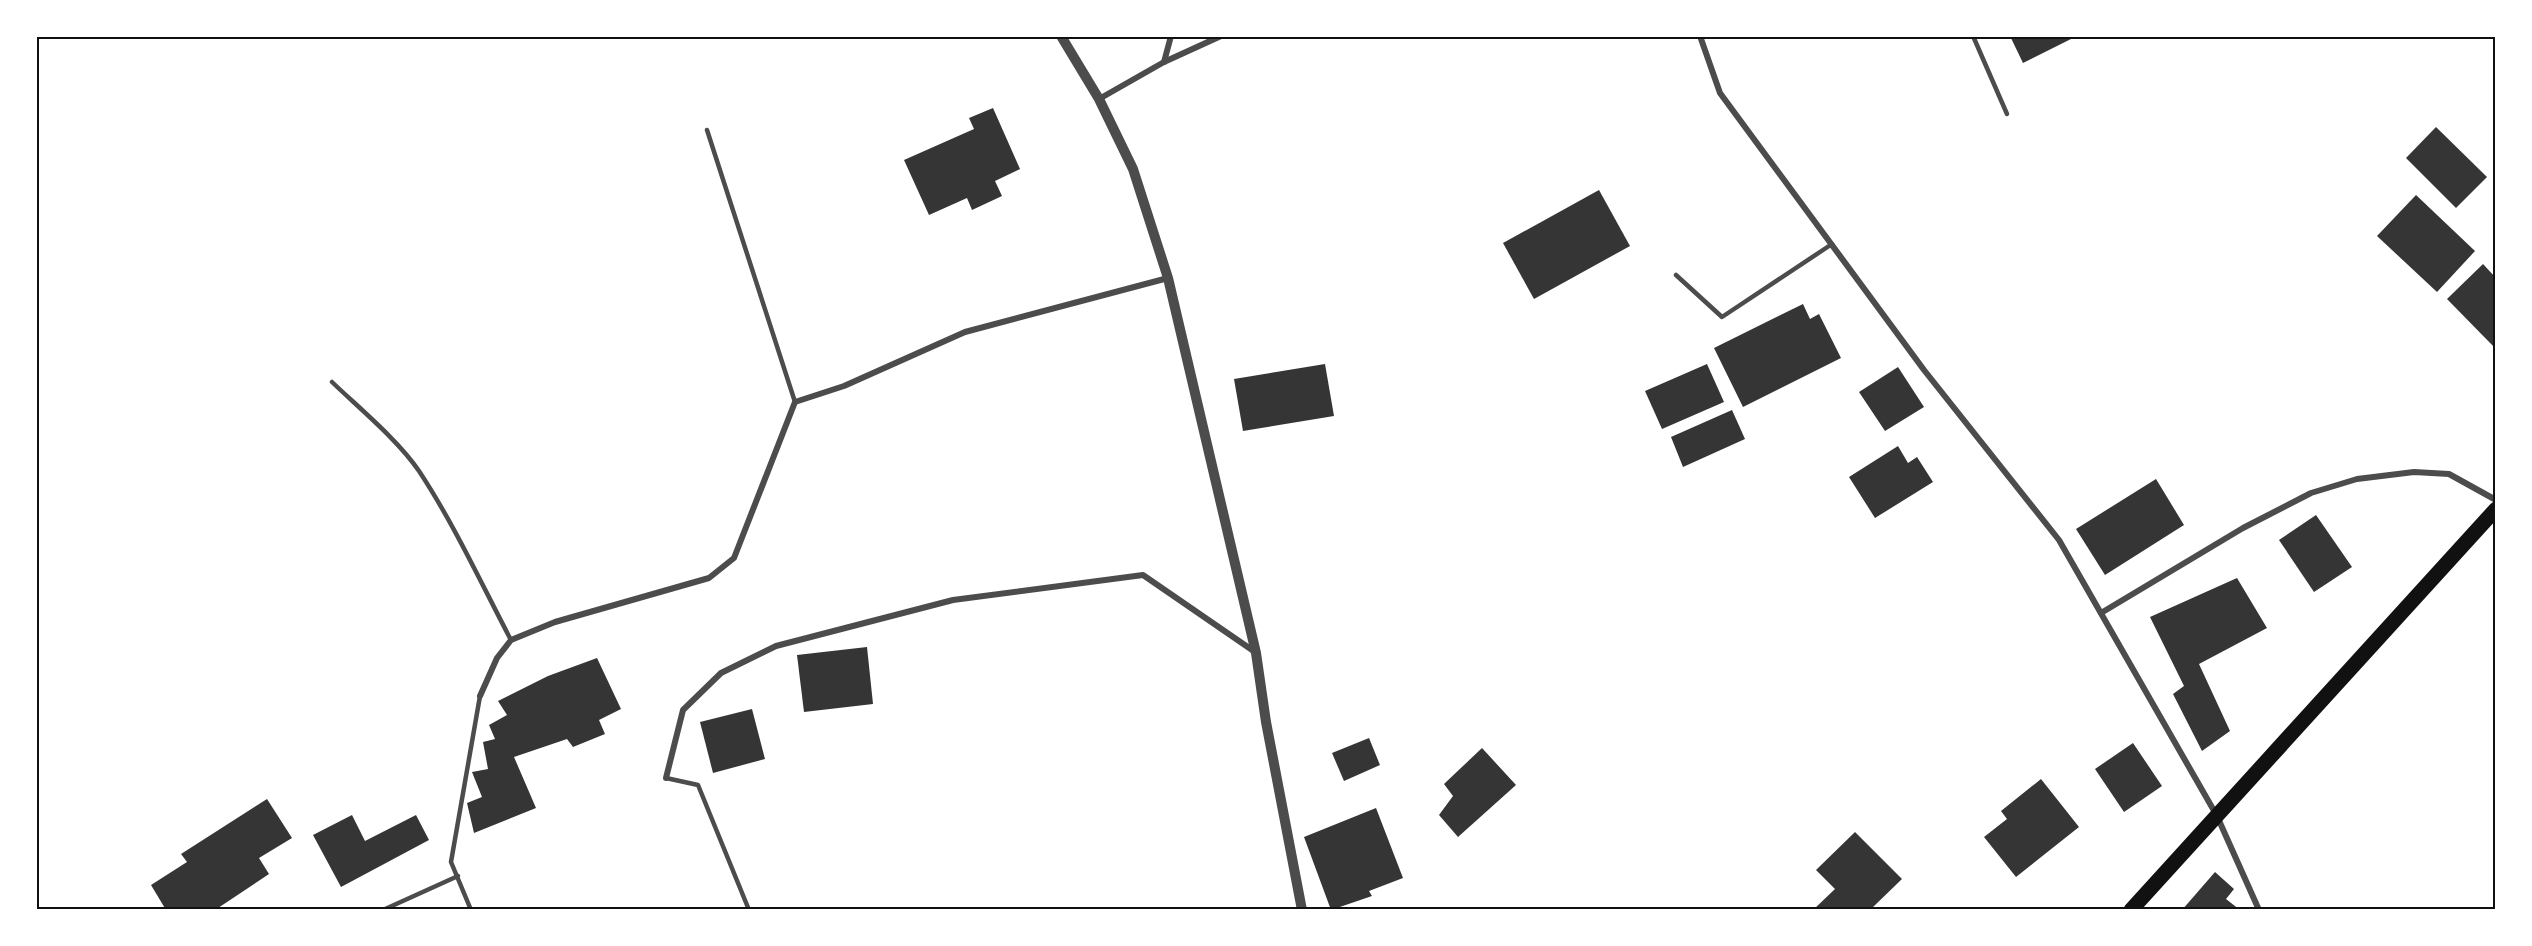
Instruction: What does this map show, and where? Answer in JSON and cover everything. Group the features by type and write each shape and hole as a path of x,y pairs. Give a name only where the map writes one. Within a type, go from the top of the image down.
{"main road":[{"path":"2131,910 2496,509"}],"street":[{"path":"1061,36 1099,99 1133,169 1168,278 1256,653 1266,722 1302,910"},
{"path":"1164,62 1171,36"},
{"path":"1099,99 1164,62 1221,36"},
{"path":"1700,36 1720,93 1924,370 2059,540 2217,816 2259,910"},
{"path":"480,696 497,658 511,640 555,622 709,578 734,558 795,402 844,386 965,332 1168,278"},
{"path":"2101,614 2243,528 2301,498 2357,479 2414,472 2449,474 2496,500"},
{"path":"666,778 682,710 721,673 776,646 953,600 1143,575 1256,653"}],"lane":[{"path":"1973,36 2007,114"},
{"path":"707,130 795,402"},
{"path":"1676,274 1722,317 1832,244"},
{"path":"332,382 381,429 418,469 456,535 511,640"},
{"path":"471,910 452,862 480,696"},
{"path":"666,778 698,785 749,910"},
{"path":"383,910 458,876"}],"building":[{"path":"2010,36 2072,36 2073,38 2023,63"},
{"path":"993,108 1020,169 995,181 1002,196 972,210 967,198 929,215 904,160 974,129 969,118"},
{"path":"2436,127 2487,177 2456,208 2406,158"},
{"path":"1599,190 1630,246 1534,299 1503,243"},
{"path":"2416,195 2475,251 2437,292 2377,236"},
{"path":"2483,264 2496,278 2496,349 2447,299"},
{"path":"1803,304 1810,319 1819,314 1841,358 1743,407 1714,348"},
{"path":"1325,364 1334,416 1243,431 1234,379"},
{"path":"1707,364 1724,402 1662,429 1645,391"},
{"path":"1898,367 1924,407 1885,431 1859,392"},
{"path":"1732,410 1745,439 1683,467 1671,437"},
{"path":"1898,446 1908,463 1917,457 1933,482 1875,518 1849,477"},
{"path":"2156,479 2184,525 2105,575 2076,529"},
{"path":"2316,515 2352,567 2314,592 2279,540"},
{"path":"2237,578 2267,628 2199,664 2230,731 2202,751 2173,694 2184,686 2150,617"},
{"path":"867,647 873,704 804,712 797,655"},
{"path":"597,658 621,709 599,720 605,734 573,747 567,739 514,757 536,808 474,833 467,803 482,797 472,772 488,769 483,742 495,739 489,725 507,715 498,701 548,676"},
{"path":"752,709 765,759 713,773 700,722"},
{"path":"1369,738 1380,765 1344,781 1332,753"},
{"path":"2133,743 2162,786 2124,812 2095,769"},
{"path":"1482,748 1516,785 1458,837 1439,815 1453,796 1444,784"},
{"path":"2041,779 2079,827 2016,877 1984,837 2007,819 2001,811"},
{"path":"267,799 292,838 259,858 269,874 215,910 166,910 151,885 187,862 181,854"},
{"path":"1376,808 1403,878 1369,891 1372,896 1331,910 1304,837"},
{"path":"352,815 365,841 416,815 429,840 341,887 313,835"},
{"path":"1855,832 1902,879 1872,908 1874,910 1813,910 1835,889 1816,870"},
{"path":"2215,872 2234,889 2226,899 2240,910 2182,910"}]}
